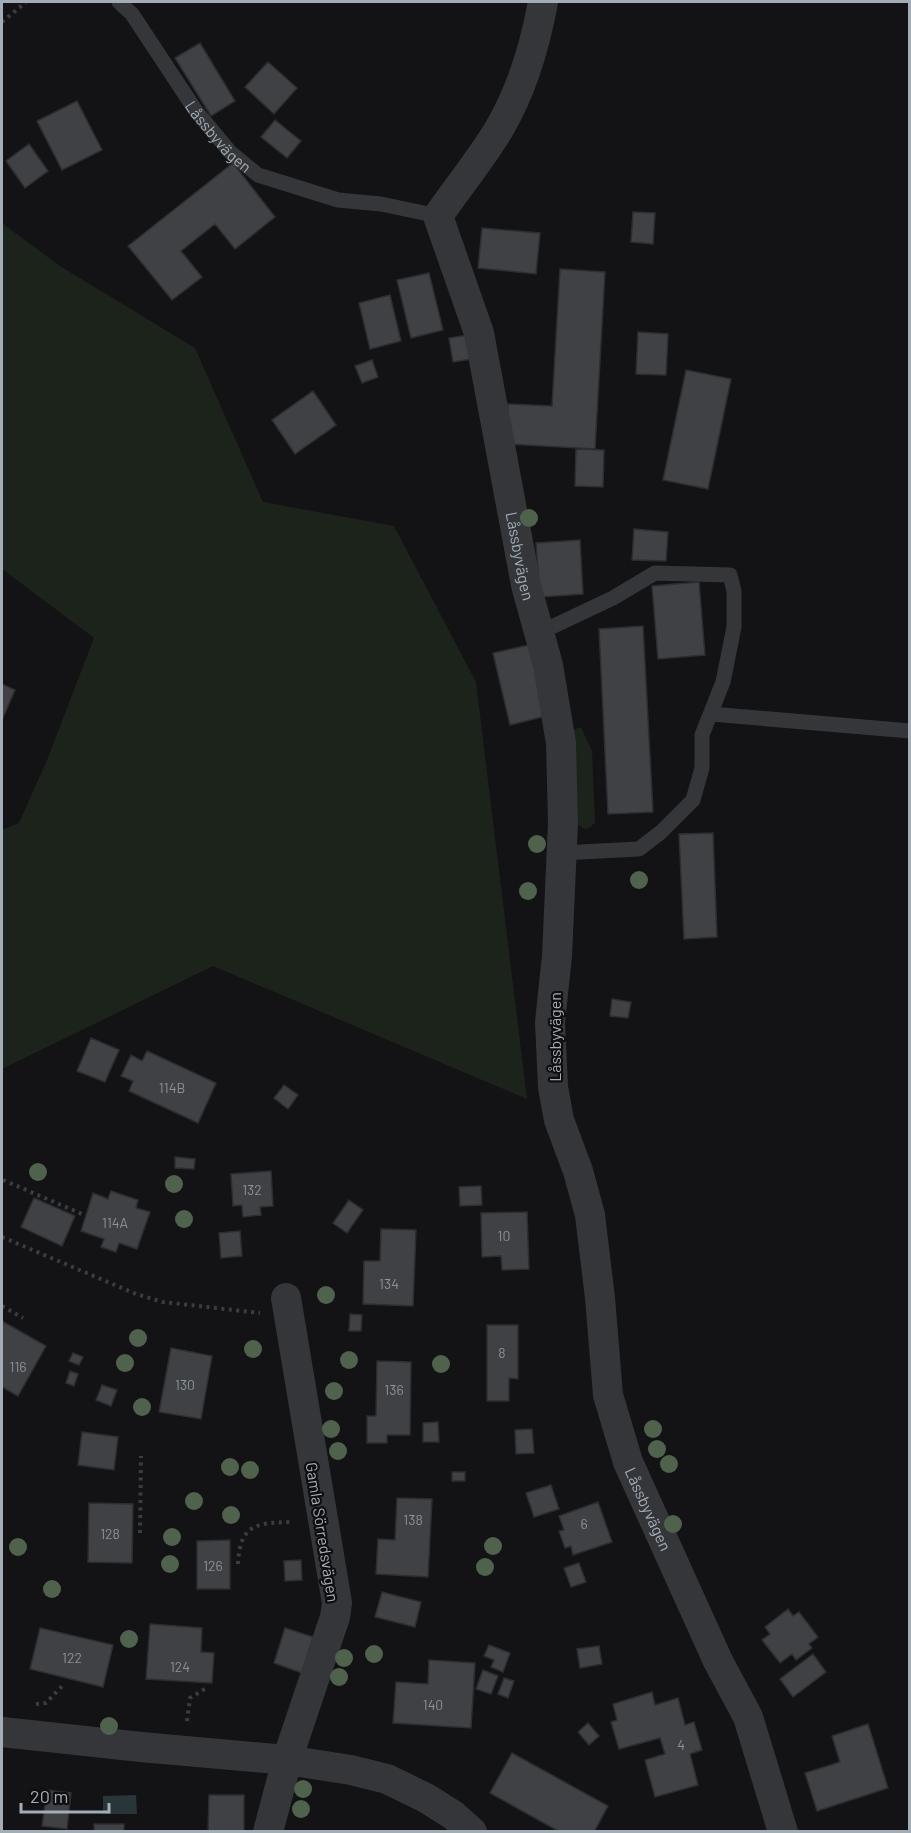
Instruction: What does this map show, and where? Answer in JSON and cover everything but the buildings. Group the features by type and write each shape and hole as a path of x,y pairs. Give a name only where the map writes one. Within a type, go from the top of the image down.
{"street":[{"path":"438,216 489,145 518,90 543,2"},
{"name":"Låssbyvägen","path":"438,216 479,333 526,585 548,664 561,743 563,783 557,956 550,1022 553,1087 560,1120 578,1171 590,1215 608,1395 628,1462 718,1661 748,1717 783,1832"},
{"name":"Gamla Sörredsvägen","path":"268,1832 288,1760 335,1617 336,1603 287,1307"},
{"path":"2,1732 288,1760 351,1770 387,1779 426,1798 453,1815 472,1832"}],"lane":[{"name":"Låssbyvägen","path":"119,2 132,14 196,111 230,152 258,175 338,200 381,204 438,216"},
{"path":"539,633 613,598 656,573 730,575 734,591 734,627 723,682 702,735 702,768 693,800 661,832 639,849 561,853"},
{"path":"711,714 909,731"}],"path":[{"path":"2,22 26,2"},
{"path":"3,1180 82,1214"},
{"path":"2,1237 136,1294 163,1302 287,1307"},
{"path":"2,1306 23,1318"},
{"path":"140,1533 141,1456"},
{"path":"238,1564 241,1542 250,1528 265,1524 323,1521"},
{"path":"33,1705 46,1703 63,1685"},
{"path":"183,1751 190,1698 208,1687"}],"shaded area":[{"path":"2,223 60,266 195,348 263,502 394,526 476,682 527,1099 213,966 2,1069 2,830 19,823 47,760 94,638 2,569"},
{"path":"581,727 592,751 595,822 590,828 584,829 577,824 571,731"},
{"path":"136,1795 137,1814 103,1814 103,1796"}]}
